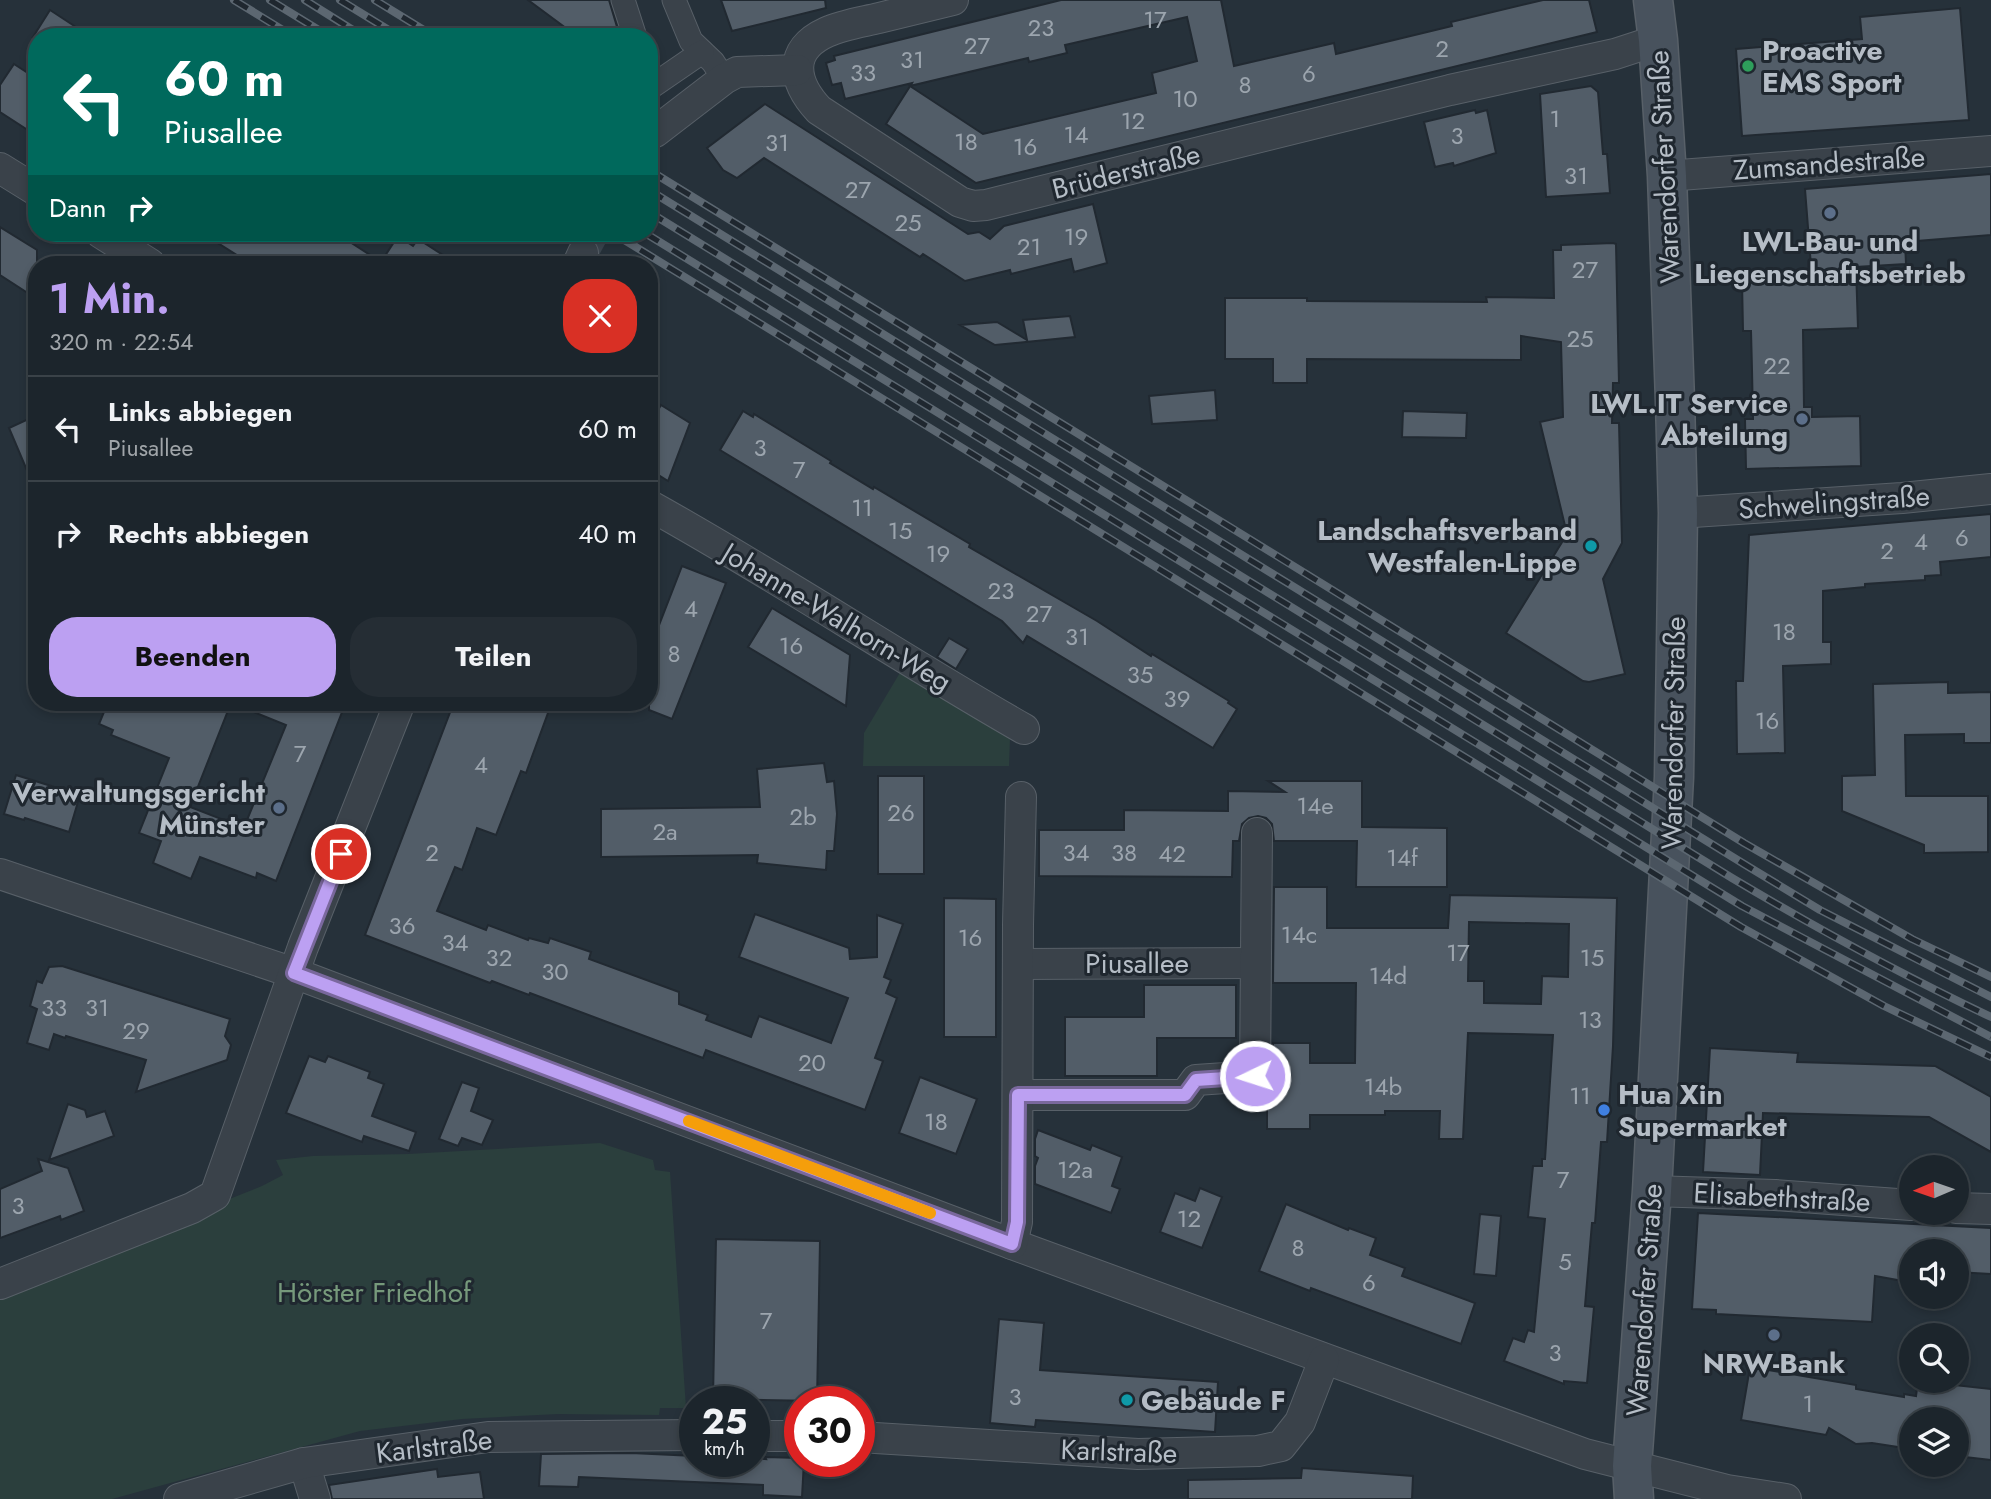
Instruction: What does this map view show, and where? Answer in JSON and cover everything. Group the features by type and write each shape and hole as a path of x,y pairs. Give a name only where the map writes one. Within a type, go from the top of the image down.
{"main road":[{"name":"Warendorfer Straße","path":"1633,1483 1674,778 1678,513 1667,176 1653,0"},
{"path":"1606,1499 1609,1492 1633,1483"}],"street":[{"path":"623,0 632,28"},
{"path":"674,0 691,41 713,62 724,79"},
{"path":"658,118 737,72 797,70 800,55 810,41 829,31 953,0"},
{"name":"Brüderstraße","path":"797,70 800,85 819,110 960,202 973,206 986,205 1450,90 1615,54 1658,40"},
{"path":"658,81 702,52"},
{"name":"Zumsandestraße","path":"1667,176 1991,151"},
{"path":"0,167 28,185"},
{"path":"115,242 137,256"},
{"name":"Schwelingstraße","path":"1678,513 1902,498 1991,489"},
{"name":"Johanne-Walhorn-Weg","path":"658,510 733,552 879,644 1024,729"},
{"path":"0,1284 192,1208 215,1195 294,973 396,711"},
{"path":"1012,1244 1017,1222 1021,797"},
{"path":"1018,1095 1185,1095 1196,1080 1255,1076 1256,833"},
{"path":"0,874 294,973 1012,1244 1585,1454 1633,1483 1727,1490 1786,1499"},
{"name":"Piusallee","path":"1018,964 1255,963"},
{"name":"Elisabethstraße","path":"1652,1191 1775,1195 1899,1204"},
{"path":"1969,1208 1991,1209"},
{"name":"Karlstraße","path":"875,1438 1138,1454 1258,1451 1281,1446 1300,1422 1324,1360"},
{"name":"Karlstraße","path":"179,1499 304,1463 488,1437 679,1435"},
{"path":"304,1463 315,1499"}],"green space":[{"path":"901,671 1010,738 1009,766 863,766 864,733"},
{"name":"Hörster Friedhof","path":"600,1143 653,1160 655,1170 670,1172 685,1386 679,1386 679,1408 660,1408 659,1415 558,1414 462,1419 360,1431 112,1499 0,1499 0,1290 262,1186 283,1175 276,1160 313,1156 408,1154"}],"building":[{"path":"528,0 609,0 617,28 566,28"},
{"path":"721,0 825,0 826,8 732,31"},
{"path":"1061,0 1221,0 1234,66 1334,43 1336,54 1452,26 1451,22 1543,0 1589,0 1597,32 976,183 886,124 910,86 912,83 845,99 841,83 832,85 826,63 835,60 834,56","holes":["1187,17 1197,61 1152,73 1156,93 983,134 910,86 1028,58 1029,62 1067,53 1065,45"]},
{"path":"1960,8 1969,120 1742,136 1736,49 1862,39 1860,17"},
{"path":"50,10 77,28 39,28"},
{"path":"14,64 28,73 28,130 0,112 0,85"},
{"path":"1591,86 1598,92 1603,154 1607,154 1610,193 1546,197 1540,94"},
{"path":"765,104 968,234 979,232 990,239 1004,226 1093,204 1107,263 1074,272 1071,259 1011,274 1010,270 965,281 923,254 920,257 764,158 737,178 723,170 707,148"},
{"path":"1475,110 1476,113 1487,110 1496,153 1454,166 1453,163 1435,167 1424,122"},
{"path":"1991,174 1991,235 1905,242 1906,264 1856,267 1858,328 1803,330 1804,407 1812,407 1812,417 1860,416 1861,466 1746,469 1745,419 1753,419 1752,370 1751,331 1743,331 1742,281 1812,279 1805,189"},
{"path":"0,227 37,250 37,256 28,256 28,293 0,275"},
{"path":"216,242 350,242 372,256 238,256"},
{"path":"394,242 407,242 413,246 416,242 423,242 445,256 385,256"},
{"path":"1616,244 1619,383 1613,383 1612,423 1619,423 1622,543 1603,579 1625,674 1589,682 1583,681 1506,633 1567,534 1540,422 1563,417 1561,342 1521,336 1521,360 1307,359 1307,383 1273,383 1273,359 1225,359 1225,298 1487,302 1486,297 1554,298 1553,250 1561,250 1561,245"},
{"path":"1070,316 1075,337 995,345 960,325 997,322 1027,340 1023,320"},
{"path":"1215,390 1217,420 1152,424 1149,396"},
{"path":"661,405 690,423 668,481 658,475 658,410"},
{"path":"743,411 753,417 754,414 873,489 874,487 970,544 969,547 1229,701 1228,703 1237,709 1213,748 1027,636 1023,643 1002,621 720,450"},
{"path":"1403,411 1467,413 1466,438 1402,437"},
{"path":"28,419 28,473 9,428"},
{"path":"1991,514 1991,557 1940,562 1941,575 1925,576 1925,580 1865,584 1865,587 1823,591 1823,642 1831,642 1831,664 1783,666 1785,753 1737,754 1736,681 1743,681 1749,535"},
{"path":"682,566 726,583 672,719 652,711 658,711 658,628"},
{"path":"772,608 850,655 846,706 748,647"},
{"path":"949,638 968,649 956,669 937,657"},
{"path":"1948,682 1948,693 1991,692 1991,743 1964,743 1964,734 1905,735 1906,796 1988,796 1988,852 1924,853 1924,845 1842,811 1842,776 1875,775 1873,684"},
{"path":"104,711 228,711 190,807 234,824 235,821 245,825 286,725 251,711 342,711 276,881 257,873 256,878 200,857 191,879 153,863 161,841 139,833 169,758 111,735 113,730 99,724"},
{"path":"451,711 549,711 526,773 521,771 496,835 477,828 462,870 455,867 437,911 486,930 488,925 528,940 529,938 548,943 550,938 591,952 589,959 679,992 679,1004 708,1015 706,1020 751,1037 759,1016 831,1043 848,998 739,957 755,914 849,948 850,959 877,957 877,915 903,924 884,977 891,980 886,993 897,998 875,1058 883,1061 865,1110 706,1050 703,1058 530,993 529,995 492,981 490,983 365,935"},
{"path":"824,763 827,782 834,781 837,814 834,851 827,851 826,870 757,863 758,855 601,857 601,809 760,807 757,769"},
{"path":"16,775 80,795 69,832 4,814"},
{"path":"878,776 924,776 924,874 878,874"},
{"path":"1268,781 1362,781 1362,827 1447,828 1447,887 1356,887 1357,841 1274,841 1272,824 1266,818 1258,816 1249,818 1242,824 1239,841 1233,841 1232,877 1039,876 1039,830 1124,830 1124,810 1228,811 1228,791 1285,792"},
{"path":"1274,887 1327,887 1327,928 1448,928 1450,895 1617,898 1607,1142 1601,1142 1585,1306 1594,1307 1587,1383 1564,1381 1564,1384 1504,1361 1513,1338 1524,1342 1528,1330 1534,1332 1545,1219 1528,1217 1533,1166 1542,1166 1542,1159 1545,1159 1553,1035 1468,1033 1463,1139 1439,1139 1440,1111 1385,1111 1385,1115 1310,1115 1310,1129 1267,1129 1267,1088 1272,1076 1273,1043 1310,1043 1310,1063 1355,1063 1356,983 1273,983","holes":["1469,922 1569,924 1568,977 1542,976 1541,1004 1484,1003 1484,981 1468,981"]},
{"path":"944,898 996,899 996,1037 944,1037"},
{"path":"62,966 230,1019 225,1036 231,1045 227,1060 136,1092 146,1060 54,1034 49,1050 27,1043 37,1009 30,1006 37,981 42,983 49,967"},
{"path":"1144,985 1236,985 1236,1038 1157,1038 1157,1076 1065,1076 1065,1017 1144,1017"},
{"path":"1710,1048 1798,1053 1797,1062 1935,1066 1991,1097 1991,1152 1929,1117 1763,1113 1760,1175 1703,1172"},
{"path":"309,1056 325,1062 328,1056 370,1072 368,1078 384,1084 372,1116 416,1132 409,1151 364,1136 362,1142 286,1113"},
{"path":"920,1077 977,1099 956,1154 899,1133"},
{"path":"462,1082 479,1088 471,1111 493,1120 482,1145 462,1138 458,1146 439,1139"},
{"path":"68,1104 85,1110 87,1117 105,1111 114,1136 49,1160"},
{"path":"1038,1130 1090,1150 1092,1145 1122,1157 1112,1186 1120,1189 1111,1213 1035,1184 1038,1158 1035,1156 1035,1139"},
{"path":"38,1159 68,1168 84,1211 61,1220 60,1216 0,1238 0,1189 42,1171"},
{"path":"1200,1188 1222,1197 1202,1248 1160,1232 1175,1193 1195,1201"},
{"path":"1286,1204 1348,1230 1349,1228 1376,1238 1370,1255 1405,1268 1402,1276 1475,1303 1461,1344 1259,1271"},
{"path":"1698,1213 1991,1228 1991,1274 1969,1273 1969,1239 1899,1239 1899,1280 1875,1276 1872,1322 1716,1314 1716,1310 1692,1309"},
{"path":"1480,1214 1501,1216 1496,1276 1474,1274"},
{"path":"716,1239 820,1241 817,1386 784,1386 784,1400 770,1400 770,1386 713,1386"},
{"name":"Gebäude F","path":"999,1319 1044,1323 1040,1370 1218,1382 1215,1432 1036,1420 1035,1427 990,1423"},
{"path":"1750,1367 1856,1385 1856,1389 1904,1397 1904,1394 1916,1396 1916,1393 1969,1393 1969,1387 1991,1389 1991,1460 1969,1457 1969,1407 1899,1407 1899,1447 1872,1443 1856,1444 1829,1428 1826,1435 1741,1420"},
{"path":"541,1454 679,1455 679,1477 770,1477 770,1457 784,1458 784,1477 803,1477 802,1497 763,1495 763,1485 579,1477 578,1487 539,1486"},
{"path":"1302,1468 1413,1476 1412,1499 1188,1499 1188,1480 1301,1478"},
{"path":"437,1469 438,1477 480,1472 484,1499 332,1499 329,1485"}],"tunnel":[{"path":"583,253 589,242"}],"railway":[{"path":"234,0 279,28"},
{"path":"270,0 315,28"},
{"path":"305,0 350,28"},
{"path":"340,0 385,28"},
{"path":"375,0 420,28"},
{"path":"658,176 1744,843 1912,939 1991,977"},
{"path":"658,196 1820,910 1991,997"},
{"path":"658,218 1732,878 1925,985 1991,1017"},
{"path":"658,241 1742,906 1991,1037"},
{"path":"628,242 650,256"},
{"path":"658,261 1741,927 1884,1006 1991,1057"}],"slow traffic":[{"path":"689,1121 930,1213"}],"place":[{"name":"Proactive EMS Sport","path":"1748,66"},
{"name":"LWL-Bau- und Liegenschaftsbetrieb","path":"1830,213"},
{"name":"LWL.IT Service Abteilung","path":"1802,419"},
{"name":"Landschaftsverband Westfalen-Lippe","path":"1591,546"},
{"name":"Verwaltungsgericht Münster","path":"279,808"},
{"name":"Hua Xin Supermarket","path":"1604,1110"},
{"name":"NRW-Bank","path":"1774,1335"},
{"name":"Gebäude F","path":"1127,1400"}],"route":[{"path":"341,854 294,973 1012,1244 1017,1222 1018,1095 1185,1095 1196,1080 1255,1076"}]}
